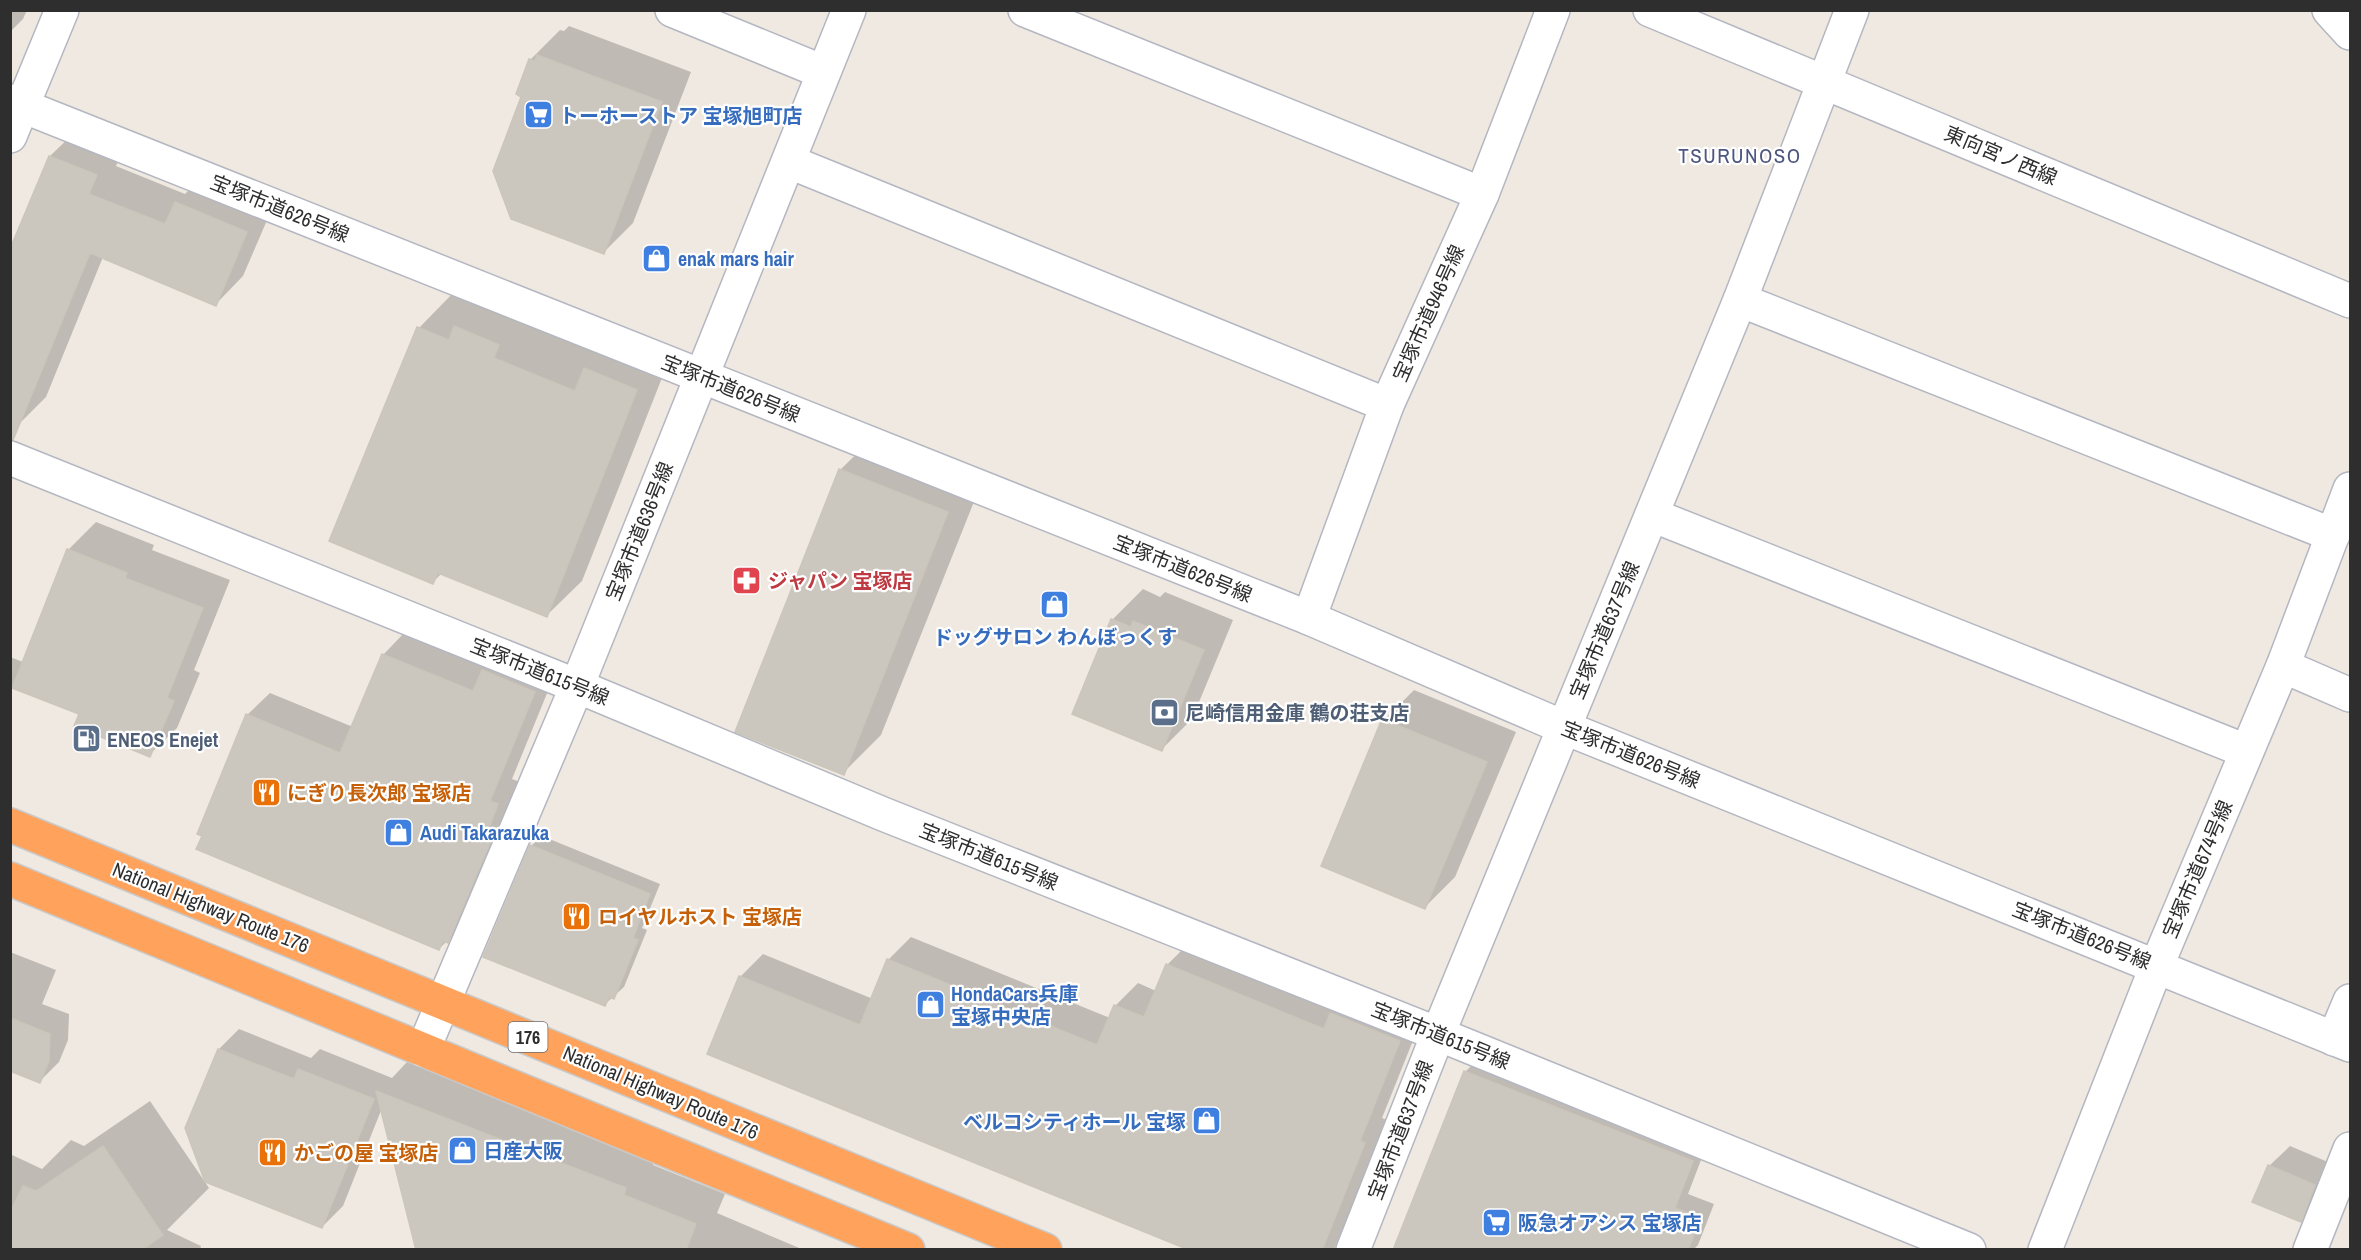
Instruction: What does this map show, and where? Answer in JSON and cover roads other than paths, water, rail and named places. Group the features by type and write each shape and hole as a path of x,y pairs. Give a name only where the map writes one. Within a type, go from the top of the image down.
{"highway":[{"name":"National Highway Route 176","path":"10,825 1045,1250"},
{"path":"10,879 908,1250"}],"street":[{"path":"10,136 17,103 62,10"},
{"path":"672,10 823,72"},
{"name":"宝塚市道636号線","path":"423,1050 577,686 701,376 790,162 823,72 849,10"},
{"path":"1025,10 1482,194"},
{"name":"宝塚市道946号線","path":"1309,618 1387,405 1482,194 1553,10"},
{"name":"東向宮ノ西線","path":"1650,10 2350,301"},
{"name":"宝塚市道637号線","path":"1353,1250 1563,727 1740,300 1852,10"},
{"path":"2329,10 2350,33"},
{"name":"宝塚市道626号線","path":"17,103 1309,618 1563,727 2157,965 2342,1042"},
{"path":"790,162 1387,405"},
{"path":"1740,300 2333,534"},
{"name":"宝塚市道615号線","path":"10,458 577,686 883,814 1438,1034 1969,1250"},
{"name":"宝塚市道674号線","path":"2045,1250 2157,965 2283,666 2350,489"},
{"path":"1652,515 2246,751"},
{"path":"2283,666 2350,695"},
{"path":"2342,1042 2350,1001"},
{"path":"2310,1250 2350,1149"}],"place":[{"name":"トーホーストア 宝塚旭町店","path":"538,115"},
{"name":"enak mars hair","path":"657,258"},
{"name":"ジャパン 宝塚店","path":"747,580"},
{"name":"ドッグサロン わんぼっくす","path":"1055,605"},
{"name":"尼崎信用金庫 鶴の荘支店","path":"1164,712"},
{"name":"ENEOS Enejet","path":"86,739"},
{"name":"にぎり長次郎 宝塚店","path":"266,792"},
{"name":"Audi Takarazuka","path":"399,832"},
{"name":"ロイヤルホスト 宝塚店","path":"577,916"},
{"name":"HondaCars兵庫 宝塚中央店","path":"930,1004"},
{"name":"ベルコシティホール 宝塚","path":"1207,1121"},
{"name":"日産大阪","path":"462,1150"},
{"name":"かごの屋 宝塚店","path":"273,1152"},
{"name":"阪急オアシス 宝塚店","path":"1497,1222"}],"district":[{"name":"TSURUNOSO","path":"1740,155"}]}
